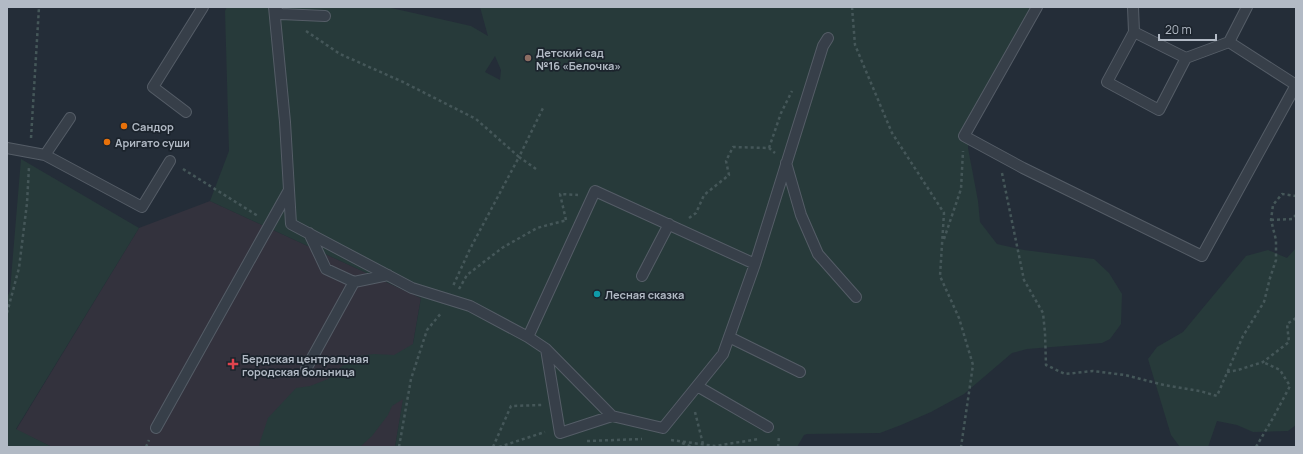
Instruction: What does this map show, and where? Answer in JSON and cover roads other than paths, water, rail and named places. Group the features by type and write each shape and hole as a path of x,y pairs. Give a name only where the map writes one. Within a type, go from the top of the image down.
{"lane":[{"path":"186,112 153,87 203,7"},
{"path":"1037,7 964,136 998,155 1202,256 1296,85 1229,42"},
{"path":"1133,7 1134,32 1107,82 1159,110 1186,58 1229,42 1247,7"},
{"path":"325,16 276,10 291,224 412,288 470,306 528,337 546,349 612,416"},
{"path":"1134,32 1186,58"},
{"path":"546,349 560,433 612,416 663,428 723,354 755,264 823,46 828,38"},
{"path":"45,154 70,118"},
{"path":"7,148 45,154 142,207 170,161"},
{"path":"786,163 801,215 818,254 856,298"},
{"path":"156,428 289,189"},
{"path":"528,337 595,191 755,264"},
{"path":"642,276 672,226"},
{"path":"309,233 326,269 354,282 388,275"},
{"path":"306,369 354,282"},
{"path":"729,337 800,372"},
{"path":"697,386 768,427"}],"place":[{"name":"Детский сад №16 «Белочка»","path":"528,58"},
{"name":"Сандор","path":"124,126"},
{"name":"Аригато суши","path":"107,142"},
{"name":"Лесная сказка","path":"597,294"},
{"name":"Бердская центральная городская больница","path":"233,364"}]}
